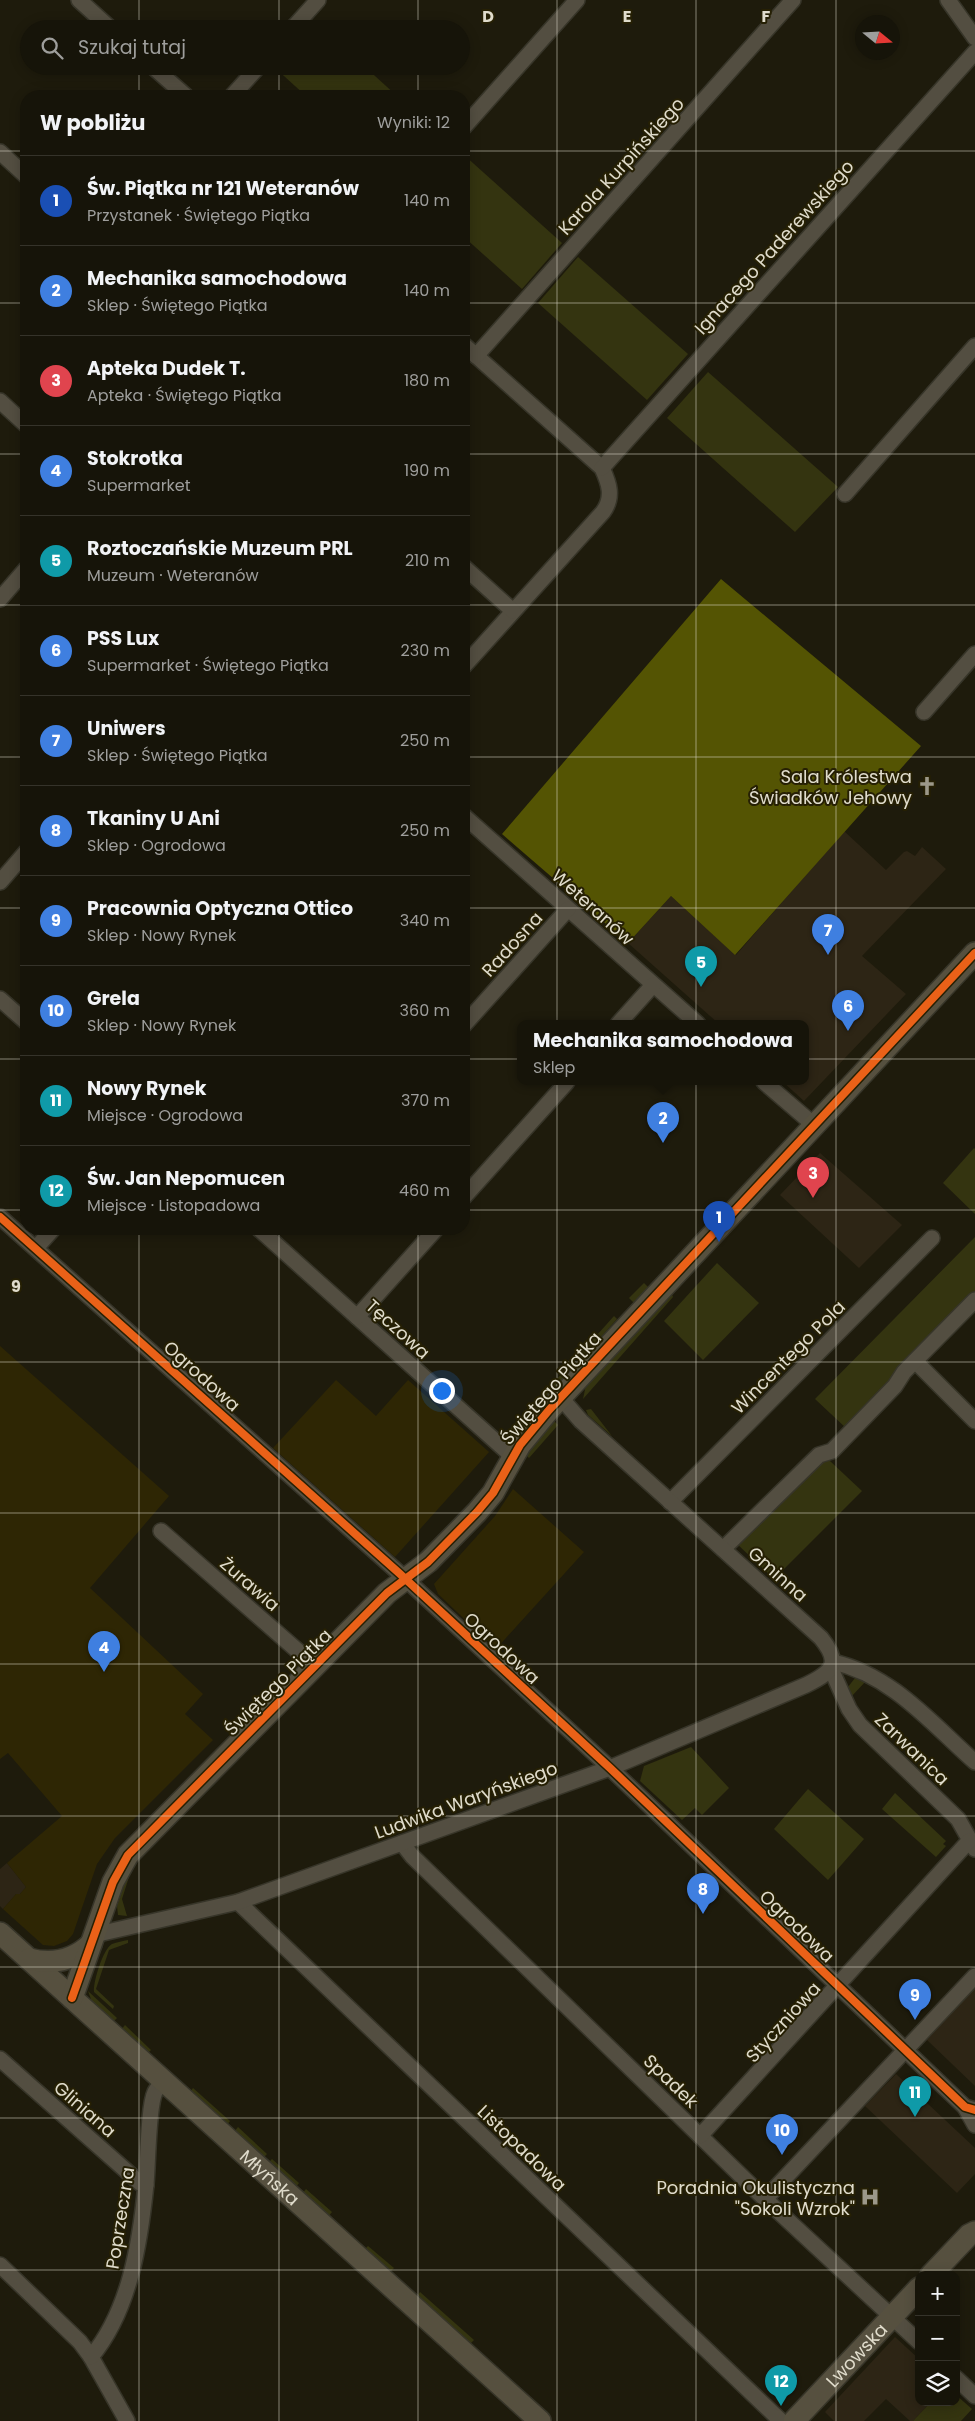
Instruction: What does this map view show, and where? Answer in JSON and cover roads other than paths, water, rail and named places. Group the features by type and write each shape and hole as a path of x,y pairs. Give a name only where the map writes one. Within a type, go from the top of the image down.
{"street":[{"path":"79,0 101,20"},
{"path":"300,20 318,0"},
{"path":"470,119 576,0"},
{"name":"Karola Kurpińskiego","path":"476,356 793,0"},
{"path":"948,0 975,38"},
{"name":"Ignacego Paderewskiego","path":"602,468 975,52"},
{"path":"162,75 179,90"},
{"path":"237,90 251,75"},
{"path":"0,152 20,170"},
{"path":"845,494 975,346"},
{"path":"470,350 602,468 610,489 606,507 470,659"},
{"path":"0,401 20,419"},
{"path":"470,572 513,611"},
{"path":"0,599 20,577"},
{"path":"924,712 975,654"},
{"name":"Weteranów","path":"470,821 693,1020"},
{"path":"0,882 20,859"},
{"name":"Radosna","path":"470,1018 568,909"},
{"name":"Świętego Piątka","path":"72,1998 113,1882 128,1855 387,1593 428,1562 484,1504 493,1493 512,1456 560,1398 975,953"},
{"path":"622,1020 653,985"},
{"path":"0,999 20,1017"},
{"path":"470,1190 564,1085"},
{"path":"767,1085 814,1125"},
{"name":"Ogrodowa","path":"0,1216 20,1234"},
{"name":"Ogrodowa","path":"21,1235 406,1579 610,1768 837,1985 970,2108 975,2125"},
{"path":"36,1248 48,1235"},
{"name":"Tęczowa","path":"266,1235 512,1456"},
{"path":"357,1317 431,1235"},
{"name":"Wincentego Pola","path":"670,1502 932,1238"},
{"path":"723,1549 819,1455 832,1451 895,1386 915,1361 975,1300"},
{"path":"915,1361 975,1421"},
{"name":"Gminna","path":"560,1398 582,1421 670,1502 821,1638 831,1652 832,1666"},
{"name":"Żurawia","path":"160,1531 315,1666"},
{"path":"832,1666 864,1672 894,1689 975,1762"},
{"name":"Zarwanica","path":"832,1666 851,1714 876,1741 958,1819 972,1845"},
{"name":"Ludwika Waryńskiego","path":"93,1940 238,1902 610,1768 806,1685 825,1675 832,1666"},
{"name":"Spadek","path":"402,1843 412,1856 700,2136 915,2338"},
{"name":"Styczniowa","path":"700,2136 837,1985 972,1845"},
{"name":"Listopadowa","path":"238,1902 781,2421"},
{"name":"Młyńska","path":"0,1933 540,2421"},
{"path":"29,1959 48,1962 62,1960 80,1954 93,1940"},
{"path":"765,2198 975,1976"},
{"name":"Gliniana","path":"0,2059 140,2183 146,2185"},
{"name":"Poprzeczna","path":"91,2357 110,2330 130,2277 138,2242 146,2185 153,2098 164,2080"},
{"path":"935,2271 973,2229"},
{"path":"0,2265 70,2331 91,2357 127,2421"},
{"name":"Lwowska","path":"794,2421 915,2292"},
{"path":"960,2382 975,2396"}],"place":[{"name":"Sala Królestwa Świadków Jehowy","path":"927,786"},
{"name":"Uniwers","path":"828,955"},
{"name":"Roztoczańskie Muzeum PRL","path":"701,987"},
{"name":"PSS Lux","path":"848,1031"},
{"name":"Mechanika samochodowa","path":"663,1143"},
{"name":"Apteka Dudek T.","path":"813,1198"},
{"name":"Św. Piątka nr 121 Weteranów","path":"719,1242"},
{"name":"Stokrotka","path":"104,1672"},
{"name":"Tkaniny U Ani","path":"703,1914"},
{"name":"Pracownia Optyczna Ottico","path":"915,2020"},
{"name":"Nowy Rynek","path":"915,2117"},
{"name":"Grela","path":"782,2155"},
{"name":"Poradnia Okulistyczna \"Sokoli Wzrok\"","path":"870,2197"},
{"name":"Św. Jan Nepomucen","path":"781,2406"}]}
